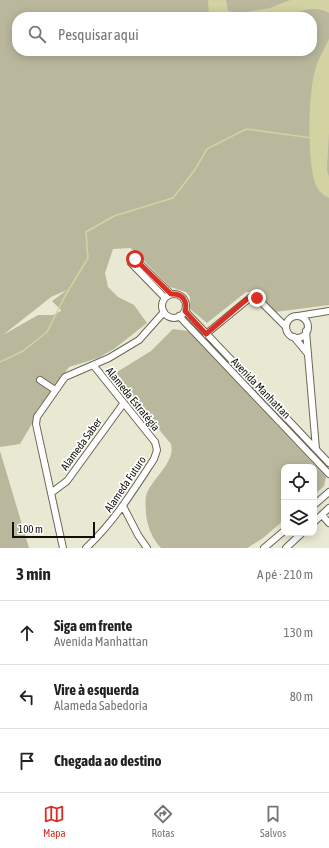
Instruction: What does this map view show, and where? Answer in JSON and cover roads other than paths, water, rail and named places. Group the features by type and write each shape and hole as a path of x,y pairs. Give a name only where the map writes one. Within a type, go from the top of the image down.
{"street":[{"name":"Avenida Manhattan","path":"165,298 131,263 135,259 171,294 178,294 184,299 186,303 185,311 329,463"},
{"path":"171,294 165,298 162,305 164,312 171,317 179,316 185,311"},
{"path":"206,334 247,299 257,298 286,327 289,334 294,337 308,354"},
{"path":"279,320 329,311"},
{"path":"63,548 36,424 37,417 65,377 94,366 138,340 164,312"},
{"path":"311,314 306,322 306,331 316,449"},
{"name":"Avenida Manhattan","path":"179,316 329,474"},
{"path":"295,316 303,318 306,322"},
{"path":"286,327 287,322 295,316"},
{"path":"294,337 302,336 306,331"},
{"name":"Alameda Estratégia","path":"94,366 157,445"},
{"path":"40,380 55,390"},
{"name":"Alameda Saber","path":"51,493 67,481 123,404"},
{"name":"Alameda Futuro","path":"86,548 103,532 123,506 154,459 157,445"},
{"path":"317,502 329,492"},
{"path":"123,506 146,548"},
{"path":"317,519 329,508"},
{"path":"322,515 329,523"},
{"path":"264,548 281,534"},
{"path":"286,548 299,536"}],"waterway":[{"path":"0,362 23,351 47,332 65,296 88,258 86,232 114,216 173,198 194,171 207,149 246,129 312,138"}]}
